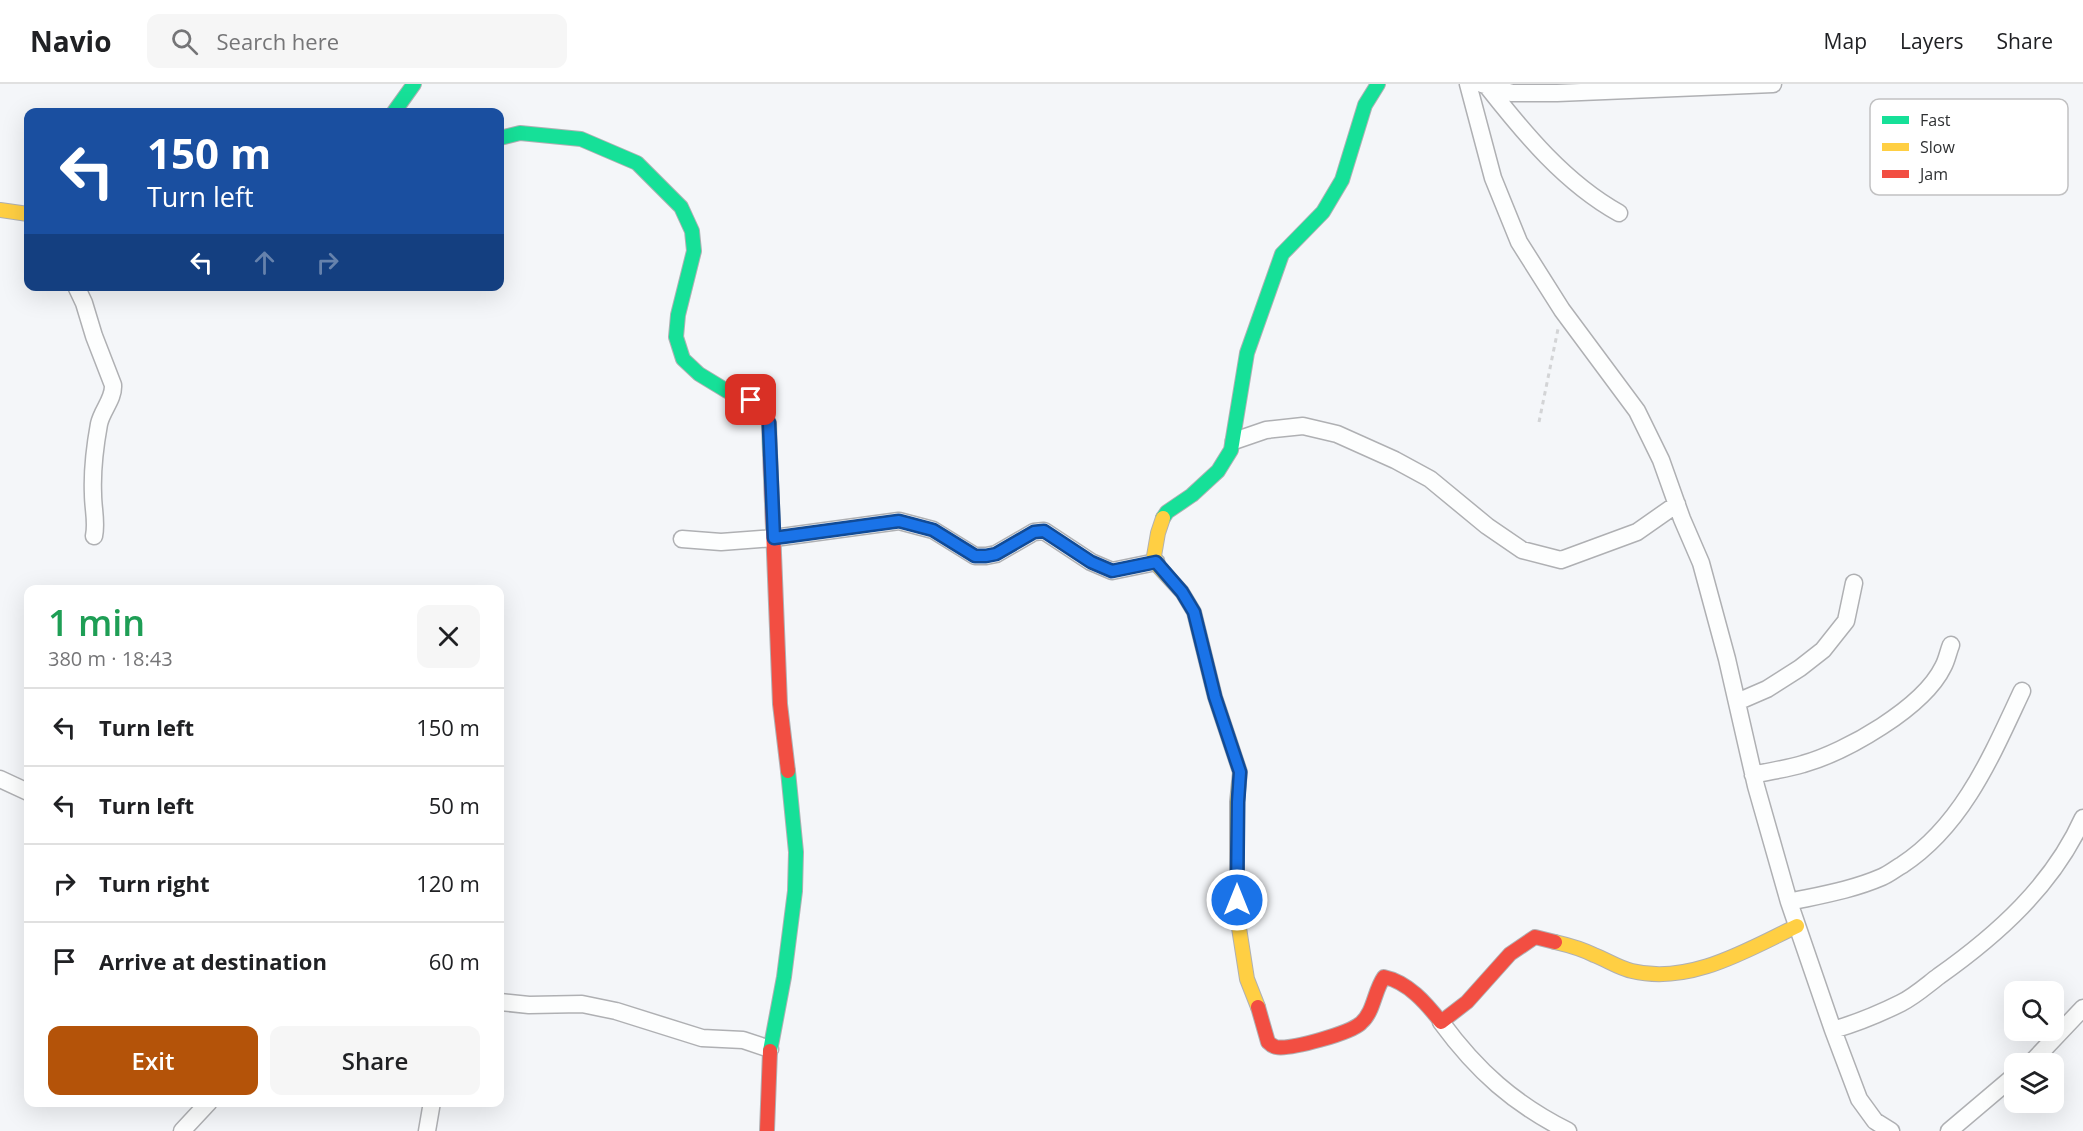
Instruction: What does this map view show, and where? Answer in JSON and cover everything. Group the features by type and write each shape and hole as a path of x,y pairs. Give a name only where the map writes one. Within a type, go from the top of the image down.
{"street":[{"path":"397,108 414,84"},
{"path":"1378,84 1365,105 1342,180 1323,212 1282,254 1247,353 1231,450 1218,471 1164,516 1154,556 1156,562 1182,592 1194,612 1215,697 1240,772 1237,915 1248,979 1268,1042 1276,1047 1283,1047 1359,1027 1368,1016 1377,995 1379,982 1384,977 1391,978 1412,992 1441,1023 1472,1062 1491,1080 1544,1119 1568,1131"},
{"path":"1468,84 1493,178 1519,242 1562,310 1637,411 1661,460 1701,563 1737,702 1753,775 1797,926 1859,1100 1875,1121 1891,1131"},
{"path":"1485,85 1512,93 1557,93 1773,84"},
{"path":"1485,85 1547,156 1585,190 1619,213"},
{"path":"504,137 520,133 580,139 637,163 660,184 681,207 692,231 694,251 678,315 676,337 683,359 699,374 727,391 751,400 763,411 769,423 780,704 796,852 795,891 788,945 770,1049 767,1131"},
{"path":"0,210 24,214"},
{"path":"78,291 114,392 99,422 94,464 93,496 96,525 94,536"},
{"path":"1234,441 1266,430 1303,426 1338,434 1430,479 1487,526 1522,550 1561,560 1637,532 1677,504"},
{"path":"682,539 721,542 774,538 899,521 933,530 975,556 996,554 1034,532 1044,531 1091,562 1112,571 1156,562"},
{"path":"1737,702 1767,689 1823,650 1846,621 1854,583"},
{"path":"1753,775 1804,764 1838,750 1902,714 1922,696 1943,667 1951,645"},
{"path":"1789,902 1843,891 1884,876 1923,851 1948,824 1974,787 2022,691"},
{"path":"0,779 24,790"},
{"path":"1833,1030 1867,1019 1904,1002 1958,963 2032,897 2063,854 2083,818"},
{"path":"1441,1023 1467,1002 1510,954 1535,936 1585,951 1631,971 1657,976 1716,963 1797,926"},
{"path":"504,1002 529,1005 582,1004 616,1011 702,1038 743,1040 770,1049"},
{"path":"2040,1053 2083,1008"},
{"path":"1949,1131 2004,1084"},
{"path":"182,1131 204,1107"},
{"path":"427,1131 431,1107"}],"path":[{"path":"1539,422 1562,310"}],"traffic: fast":[{"path":"397,108 414,84"},
{"path":"1163,518 1167,512 1192,495 1218,471 1231,450 1247,353 1282,254 1323,212 1342,180 1365,105 1378,84"},
{"path":"504,137 520,133 581,139 637,163 681,207 692,231 694,251 678,315 676,337 683,359 699,374 727,391 751,400 763,411 769,423 770,453"},
{"path":"770,1051 784,977 795,891 796,852 788,771"}],"traffic: slow":[{"path":"0,210 24,213"},
{"path":"1163,518 1154,556 1158,566 1182,592 1194,612 1215,697 1240,772 1237,802 1237,915 1247,979 1258,1007"},
{"path":"1555,942 1585,951 1632,971 1654,974 1675,973 1718,963 1797,926"}],"traffic: jam":[{"path":"770,453 780,704 788,771"},
{"path":"1258,1007 1268,1042 1271,1045 1283,1047 1306,1043 1333,1036 1361,1023 1369,1013 1384,977 1409,988 1441,1022 1467,1002 1510,954 1535,937 1555,942"},
{"path":"767,1131 770,1051"}],"route":[{"path":"751,400 763,411 769,423 774,538 899,521 933,530 975,556 996,554 1034,532 1044,531 1091,562 1112,571 1156,562 1182,592 1194,612 1215,697 1240,772 1237,900"}]}
